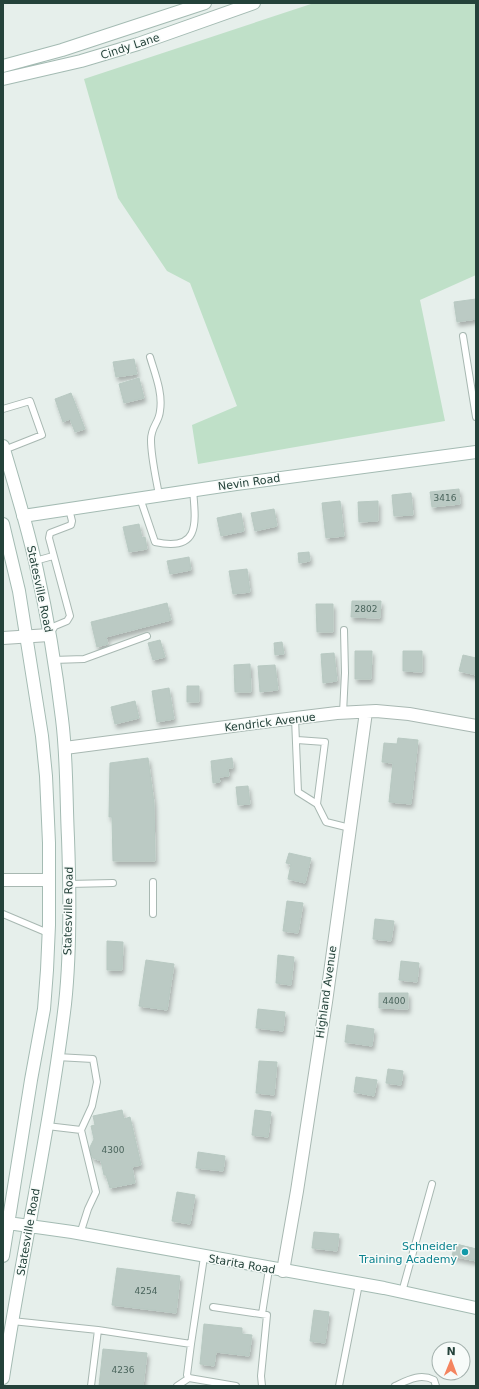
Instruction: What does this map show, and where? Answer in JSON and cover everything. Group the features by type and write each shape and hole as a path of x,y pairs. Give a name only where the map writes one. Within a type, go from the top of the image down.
{"main road":[{"name":"Cindy Lane","path":"3,66 62,50 205,3"},
{"name":"Cindy Lane","path":"3,79 81,61 138,44 254,3"},
{"name":"Statesville Road","path":"3,1378 47,1126 65,1002 68,956 69,884 65,748 62,720 49,635 35,561 4,448"},
{"name":"Nevin Road","path":"23,516 193,490 476,452"},
{"name":"Statesville Road","path":"3,524 19,591 42,736 46,776 49,843 47,970 44,1009 6,1223 3,1256"},
{"path":"3,638 49,635"},
{"name":"Kendrick Avenue","path":"65,748 343,713 366,712 408,714 476,726"},
{"name":"Highland Avenue","path":"283,1271 296,1199 326,1002 366,712"},
{"path":"3,880 48,880"},
{"name":"Starita Road","path":"6,1223 80,1234 359,1284 476,1308"}],"lane":[{"path":"463,336 476,417"},
{"path":"150,357 157,380 161,401 160,412 151,430 151,442 159,495"},
{"path":"3,409 30,401 42,436 4,448"},
{"path":"140,498 155,542 168,546 183,542 191,537 196,518 193,490"},
{"path":"49,635 56,626 67,621 70,616 49,542 50,533 71,525 72,521 69,509"},
{"path":"35,561 53,556"},
{"path":"343,713 345,673 344,630"},
{"path":"53,660 84,659 147,636"},
{"path":"295,718 298,792 317,804 326,822 350,828"},
{"path":"297,740 325,742 317,804"},
{"path":"153,882 153,914"},
{"path":"69,884 114,883"},
{"path":"3,914 48,933"},
{"path":"57,1057 93,1059 96,1082 92,1106 81,1130 96,1192 88,1209 80,1234"},
{"path":"47,1126 81,1130"},
{"path":"402,1292 432,1184"},
{"path":"189,1378 187,1375 204,1257"},
{"path":"262,1314 269,1268"},
{"path":"339,1386 359,1284"},
{"path":"213,1307 267,1315 261,1376 262,1386"},
{"path":"12,1321 98,1330 191,1344"},
{"path":"91,1386 98,1330"},
{"path":"395,1386 414,1378 428,1377 434,1380 436,1386"},
{"path":"177,1386 189,1378 236,1386"}],"green space":[{"path":"314,3 476,3 476,275 420,300 445,421 198,464 192,425 237,406 190,283 167,271 118,198 84,79"}],"building":[{"path":"476,299 476,319 457,322 454,302"},
{"path":"134,359 137,374 116,377 113,362"},
{"path":"139,378 144,398 124,403 119,384"},
{"path":"71,393 85,429 75,432 70,419 63,422 55,399"},
{"path":"459,489 460,504 432,507 430,492"},
{"path":"411,493 413,515 394,516 392,495"},
{"path":"340,501 344,536 326,538 322,503"},
{"path":"378,501 378,521 359,522 358,502"},
{"path":"274,509 277,526 255,531 251,513"},
{"path":"241,513 244,531 221,536 217,518"},
{"path":"139,524 142,538 145,537 147,549 129,552 123,527"},
{"path":"309,552 310,561 299,563 298,553"},
{"path":"189,557 191,570 170,574 167,561"},
{"path":"247,569 250,592 233,594 229,571"},
{"path":"352,601 381,601 380,618 351,617"},
{"path":"167,603 171,620 106,637 108,644 97,647 91,622"},
{"path":"316,604 333,604 333,632 317,632"},
{"path":"160,640 165,657 153,660 148,643"},
{"path":"282,642 284,654 275,655 274,643"},
{"path":"355,651 372,651 371,679 355,679"},
{"path":"403,651 422,651 422,672 403,671"},
{"path":"334,653 337,681 323,683 321,654"},
{"path":"463,655 476,658 476,675 459,671"},
{"path":"250,664 251,692 235,692 234,665"},
{"path":"275,665 278,690 260,692 258,666"},
{"path":"187,686 199,686 199,702 187,702"},
{"path":"169,688 174,719 157,722 152,691"},
{"path":"135,701 139,718 115,724 111,707"},
{"path":"398,738 418,740 411,804 389,802 393,763 382,762 384,743 397,744"},
{"path":"148,758 154,803 155,861 113,861 112,817 109,817 110,763"},
{"path":"232,758 233,768 228,768 229,776 219,777 220,782 213,783 211,761"},
{"path":"248,786 250,804 238,805 236,787"},
{"path":"289,853 311,858 305,883 288,879 291,864 286,863"},
{"path":"287,901 303,903 298,933 283,931"},
{"path":"375,919 394,921 391,941 373,939"},
{"path":"107,941 123,942 122,970 107,970"},
{"path":"278,955 294,957 291,985 276,983"},
{"path":"146,960 174,964 167,1010 139,1006"},
{"path":"401,961 419,963 417,982 399,980"},
{"path":"379,993 408,993 408,1009 379,1008"},
{"path":"258,1009 285,1012 283,1031 256,1028"},
{"path":"347,1025 374,1029 372,1046 345,1042"},
{"path":"259,1061 277,1062 274,1095 256,1093"},
{"path":"388,1069 403,1071 401,1085 386,1083"},
{"path":"356,1077 377,1080 374,1096 354,1092"},
{"path":"122,1110 124,1119 130,1117 141,1165 132,1167 135,1183 110,1188 106,1175 104,1175 101,1161 93,1158 90,1152 90,1147 94,1139 91,1126 95,1125 93,1116"},
{"path":"255,1110 271,1112 268,1137 252,1135"},
{"path":"198,1152 225,1156 223,1171 196,1168"},
{"path":"177,1192 195,1195 190,1224 172,1221"},
{"path":"314,1232 339,1234 337,1251 312,1248"},
{"name":"Schneider Training Academy","path":"455,1244 476,1249 476,1261 452,1256"},
{"name":"Schneider Training Academy","path":"456,1244 476,1249 476,1260 453,1256"},
{"path":"117,1268 180,1276 176,1313 112,1305"},
{"path":"314,1310 329,1312 325,1343 310,1341"},
{"path":"204,1324 242,1328 242,1334 252,1335 249,1356 216,1352 214,1366 200,1364"},
{"path":"103,1349 147,1353 143,1386 99,1386"}],"place":[{"name":"Schneider Training Academy","path":"465,1252"}]}
